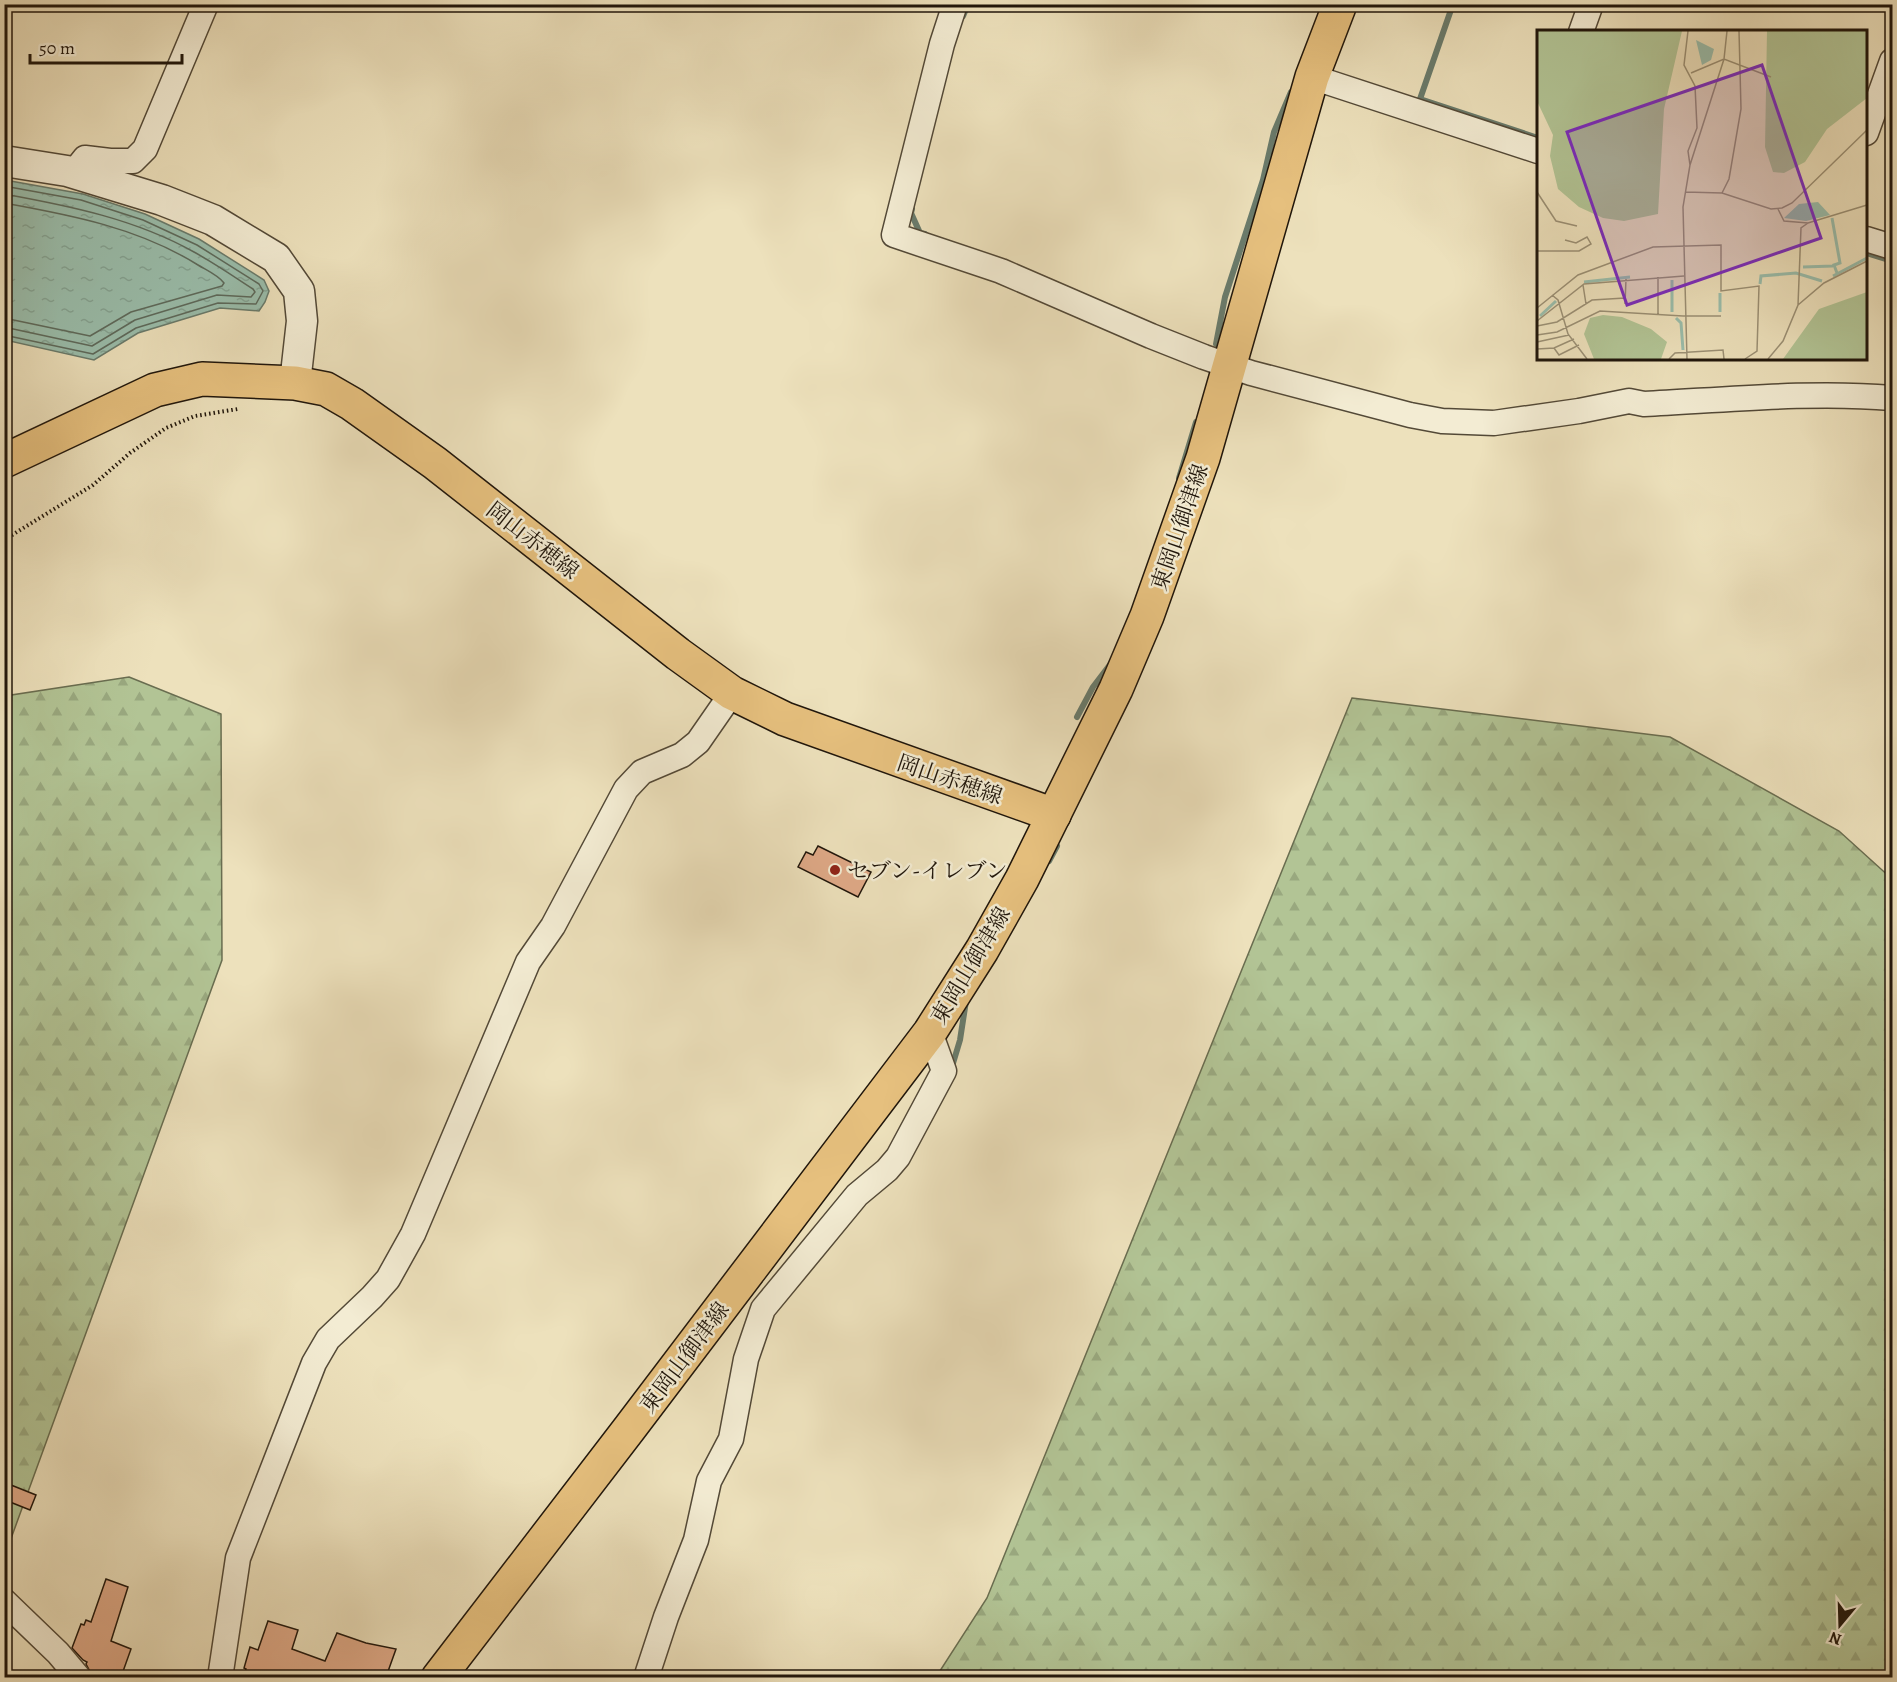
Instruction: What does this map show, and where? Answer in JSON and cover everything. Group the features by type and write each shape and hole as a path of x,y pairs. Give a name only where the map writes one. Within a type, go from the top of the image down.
{"main road":[{"name":"東岡山御津線","path":"438,1677 930,1032 988,940 1022,879 1116,689 1147,616 1203,459 1312,77 1341,4"},
{"name":"岡山赤穂線","path":"4,462 154,390 202,380 295,383 326,389 352,404 417,450 678,654 732,693 785,719 1054,815"}],"street":[{"path":"73,173 85,158 133,161 138,158 145,149 206,4"},
{"path":"955,4 942,45 894,235 1001,271 1151,336 1230,366 1442,422 1494,423 1579,411 1629,401 1644,404 1762,398 1867,396 1893,398"},
{"path":"1582,30 1591,4"},
{"path":"1867,130 1892,65"},
{"path":"1312,77 1537,151"},
{"path":"4,162 73,173 162,200 213,220 276,258 299,291 302,321 295,383"},
{"path":"1867,239 1893,247"},
{"path":"220,1677 238,1558 314,1363 328,1339 372,1297 401,1259 528,962 554,926 626,789 642,772 682,755 698,742 732,693"},
{"path":"646,1677 696,1540 710,1480 731,1439 746,1359 763,1309 857,1195 887,1170 898,1157 944,1071 930,1032"},
{"path":"4,1601 79,1677"}],"path":[{"path":"4,540 93,485 130,453 166,428 195,416 246,408"}],"green space":[{"path":"129,677 221,714 222,960 5,1555 5,696"},
{"path":"1352,698 1670,737 1839,831 1892,879 1892,1677 936,1677 987,1598"}],"water":[{"path":"5,180 83,194 145,214 199,239 264,280 269,291 265,302 259,311 220,308 138,333 94,360 5,340"}],"building":[{"name":"セブン-イレブン","path":"818,846 871,872 858,897 798,867 806,852 813,855"},
{"path":"11,1485 36,1495 30,1510 5,1500"},
{"path":"106,1579 128,1587 111,1641 131,1649 121,1677 93,1677 87,1662 72,1648 81,1624 84,1625 86,1620 91,1622"},
{"path":"268,1621 298,1630 292,1649 325,1661 337,1633 366,1643 396,1649 386,1677 244,1677 250,1647 258,1650"}],"waterway":[{"path":"963,16 968,4"},
{"path":"1453,4 1420,99 1537,138"},
{"path":"1216,344 1225,297 1263,180 1274,132 1291,92"},
{"path":"912,209 911,213 920,233 925,234"},
{"path":"1867,253 1892,261"},
{"path":"1179,478 1196,422"},
{"path":"1077,717 1093,687 1112,662"},
{"path":"1049,861 1057,846"},
{"path":"951,1070 960,1040 966,1001"}],"place":[{"name":"セブン-イレブン","path":"835,870"}]}
